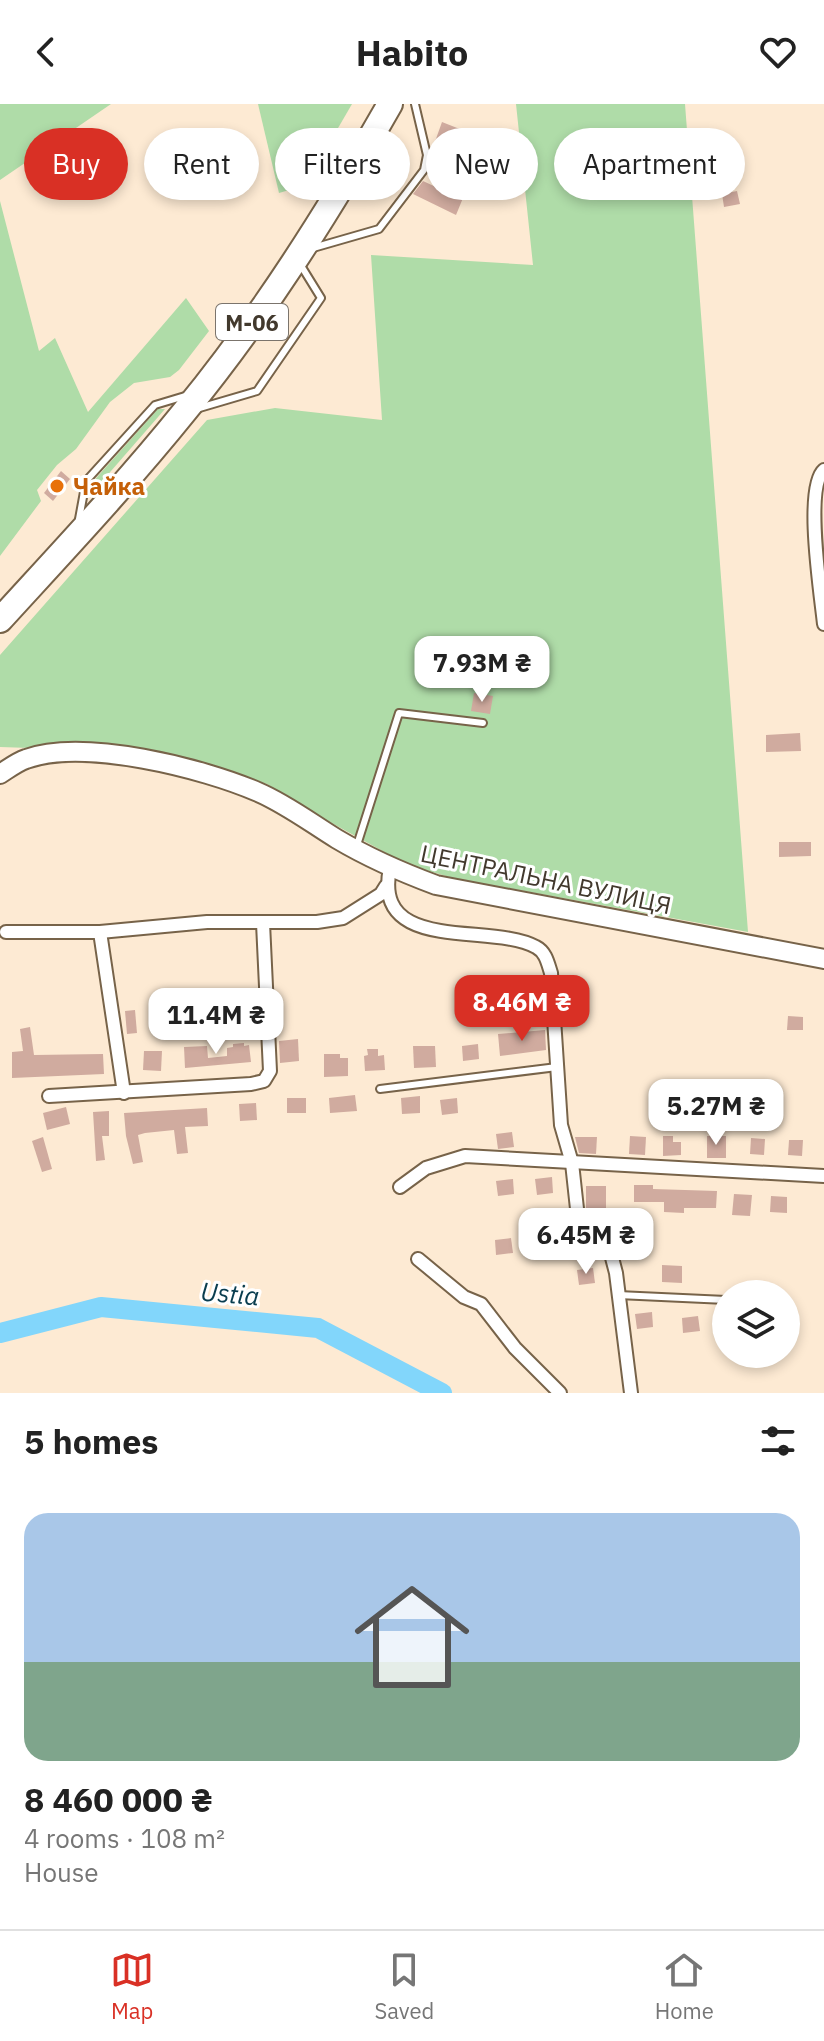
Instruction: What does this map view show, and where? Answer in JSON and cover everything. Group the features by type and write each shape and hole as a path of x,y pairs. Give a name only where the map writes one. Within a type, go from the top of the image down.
{"highway":[{"name":"М-06","path":"0,620 185,412 299,255 390,104"}],"street":[{"path":"824,470 815,487 817,561 824,624"},
{"name":"ЦЕНТРАЛЬНА ВУЛИЦЯ","path":"0,774 26,759 56,753 95,752 157,762 259,792 356,848 388,877 824,959"},
{"path":"6,932 100,932 207,922 317,922 343,918 381,894 388,877"},
{"path":"388,877 391,904 401,916 413,923 447,933 512,940 538,947 546,958 551,973 561,1125 572,1163 581,1227 610,1250 631,1393"},
{"path":"49,1096 264,1081 270,1071 263,923"},
{"path":"100,932 124,1093"},
{"path":"400,1187 426,1168 465,1156 824,1176"},
{"path":"418,1259 464,1297 481,1304 515,1348 560,1393"}],"lane":[{"path":"185,412 257,391 321,298 299,255 379,229 390,216 424,170 427,155 415,104"},
{"path":"75,538 86,481 155,405 200,392"},
{"path":"356,848 399,713 483,723"},
{"path":"380,1089 557,1067"},
{"path":"618,1295 712,1299"}],"green space":[{"path":"0,104 111,104 76,128 24,128 24,164 0,180"},
{"path":"258,104 352,104 338,128 275,128 275,176"},
{"path":"516,104 685,104 687,128 554,128 554,200 692,200 748,932 453,878 408,865 267,784 207,764 138,749 87,743 0,747 0,655 207,420 275,408 382,420 371,255 533,265 526,200 538,200 538,128 519,128"},
{"path":"0,201 39,351 55,338 88,412 186,298 209,331 170,377 134,383 110,402 76,449 57,465 37,490 41,501 0,556"},
{"path":"158,409 165,409 91,494 89,486"}],"building":[{"path":"442,122 457,128 440,128"},
{"path":"423,181 426,182 426,200 462,200 456,215 413,194"},
{"path":"723,200 739,200 740,204 724,207"},
{"name":"Чайка","path":"61,471 70,479 53,501 44,493"},
{"path":"474,693 493,696 490,714 471,711"},
{"path":"800,733 801,751 766,752 766,735"},
{"path":"779,842 811,842 811,856 779,857"},
{"path":"235,994 236,1005 226,1006 228,1031 217,1032 214,995"},
{"path":"135,1010 137,1033 127,1034 125,1011"},
{"path":"788,1016 803,1017 803,1030 787,1030"},
{"path":"30,1027 34,1055 103,1054 104,1074 12,1078 12,1052 23,1051 20,1029"},
{"path":"545,1030 546,1050 500,1056 498,1034"},
{"path":"298,1039 299,1061 280,1063 279,1041"},
{"path":"244,1043 244,1046 249,1045 251,1062 185,1068 184,1047 207,1046 208,1058 227,1056 227,1048"},
{"path":"478,1044 479,1059 463,1061 462,1046"},
{"path":"413,1046 435,1046 436,1067 414,1068"},
{"path":"367,1049 378,1049 378,1056 384,1055 385,1070 365,1071"},
{"path":"144,1051 162,1051 161,1071 143,1070"},
{"path":"324,1054 340,1054 340,1058 348,1058 348,1076 324,1077"},
{"path":"355,1095 357,1111 330,1113 329,1098"},
{"path":"420,1096 420,1113 402,1114 401,1098"},
{"path":"287,1098 306,1098 306,1113 287,1113"},
{"path":"457,1098 458,1113 442,1115 440,1100"},
{"path":"256,1103 257,1120 240,1121 239,1104"},
{"path":"66,1107 70,1124 47,1130 43,1113"},
{"path":"207,1108 208,1126 185,1127 188,1153 177,1154 174,1130 145,1133 138,1135 143,1162 133,1164 124,1113"},
{"path":"109,1111 109,1136 102,1136 105,1160 96,1161 93,1112"},
{"path":"512,1132 514,1147 498,1149 496,1134"},
{"path":"630,1136 646,1137 645,1155 629,1154"},
{"path":"663,1136 673,1136 673,1142 681,1142 681,1155 663,1156"},
{"path":"707,1136 726,1136 726,1158 707,1158"},
{"path":"43,1137 52,1169 42,1172 32,1141"},
{"path":"575,1137 597,1137 596,1154 579,1153"},
{"path":"751,1138 765,1139 764,1155 750,1154"},
{"path":"789,1140 803,1140 802,1156 788,1155"},
{"path":"552,1177 553,1193 537,1195 535,1179"},
{"path":"513,1179 514,1194 498,1196 496,1181"},
{"path":"634,1185 653,1185 653,1189 717,1191 716,1208 684,1208 684,1213 664,1212 664,1202 634,1202"},
{"path":"586,1186 606,1186 606,1211 586,1211"},
{"path":"734,1194 752,1195 750,1216 732,1215"},
{"path":"771,1196 787,1197 787,1213 770,1212"},
{"path":"511,1238 513,1253 496,1255 495,1240"},
{"path":"662,1265 682,1266 682,1283 662,1282"},
{"path":"593,1268 595,1283 579,1285 577,1270"},
{"path":"652,1312 653,1327 637,1329 635,1314"},
{"path":"698,1316 700,1331 683,1333 682,1318"}],"waterway":[{"name":"Ustia","path":"0,1333 101,1307 318,1328 442,1393"}],"place":[{"name":"Чайка","path":"57,486"}]}
